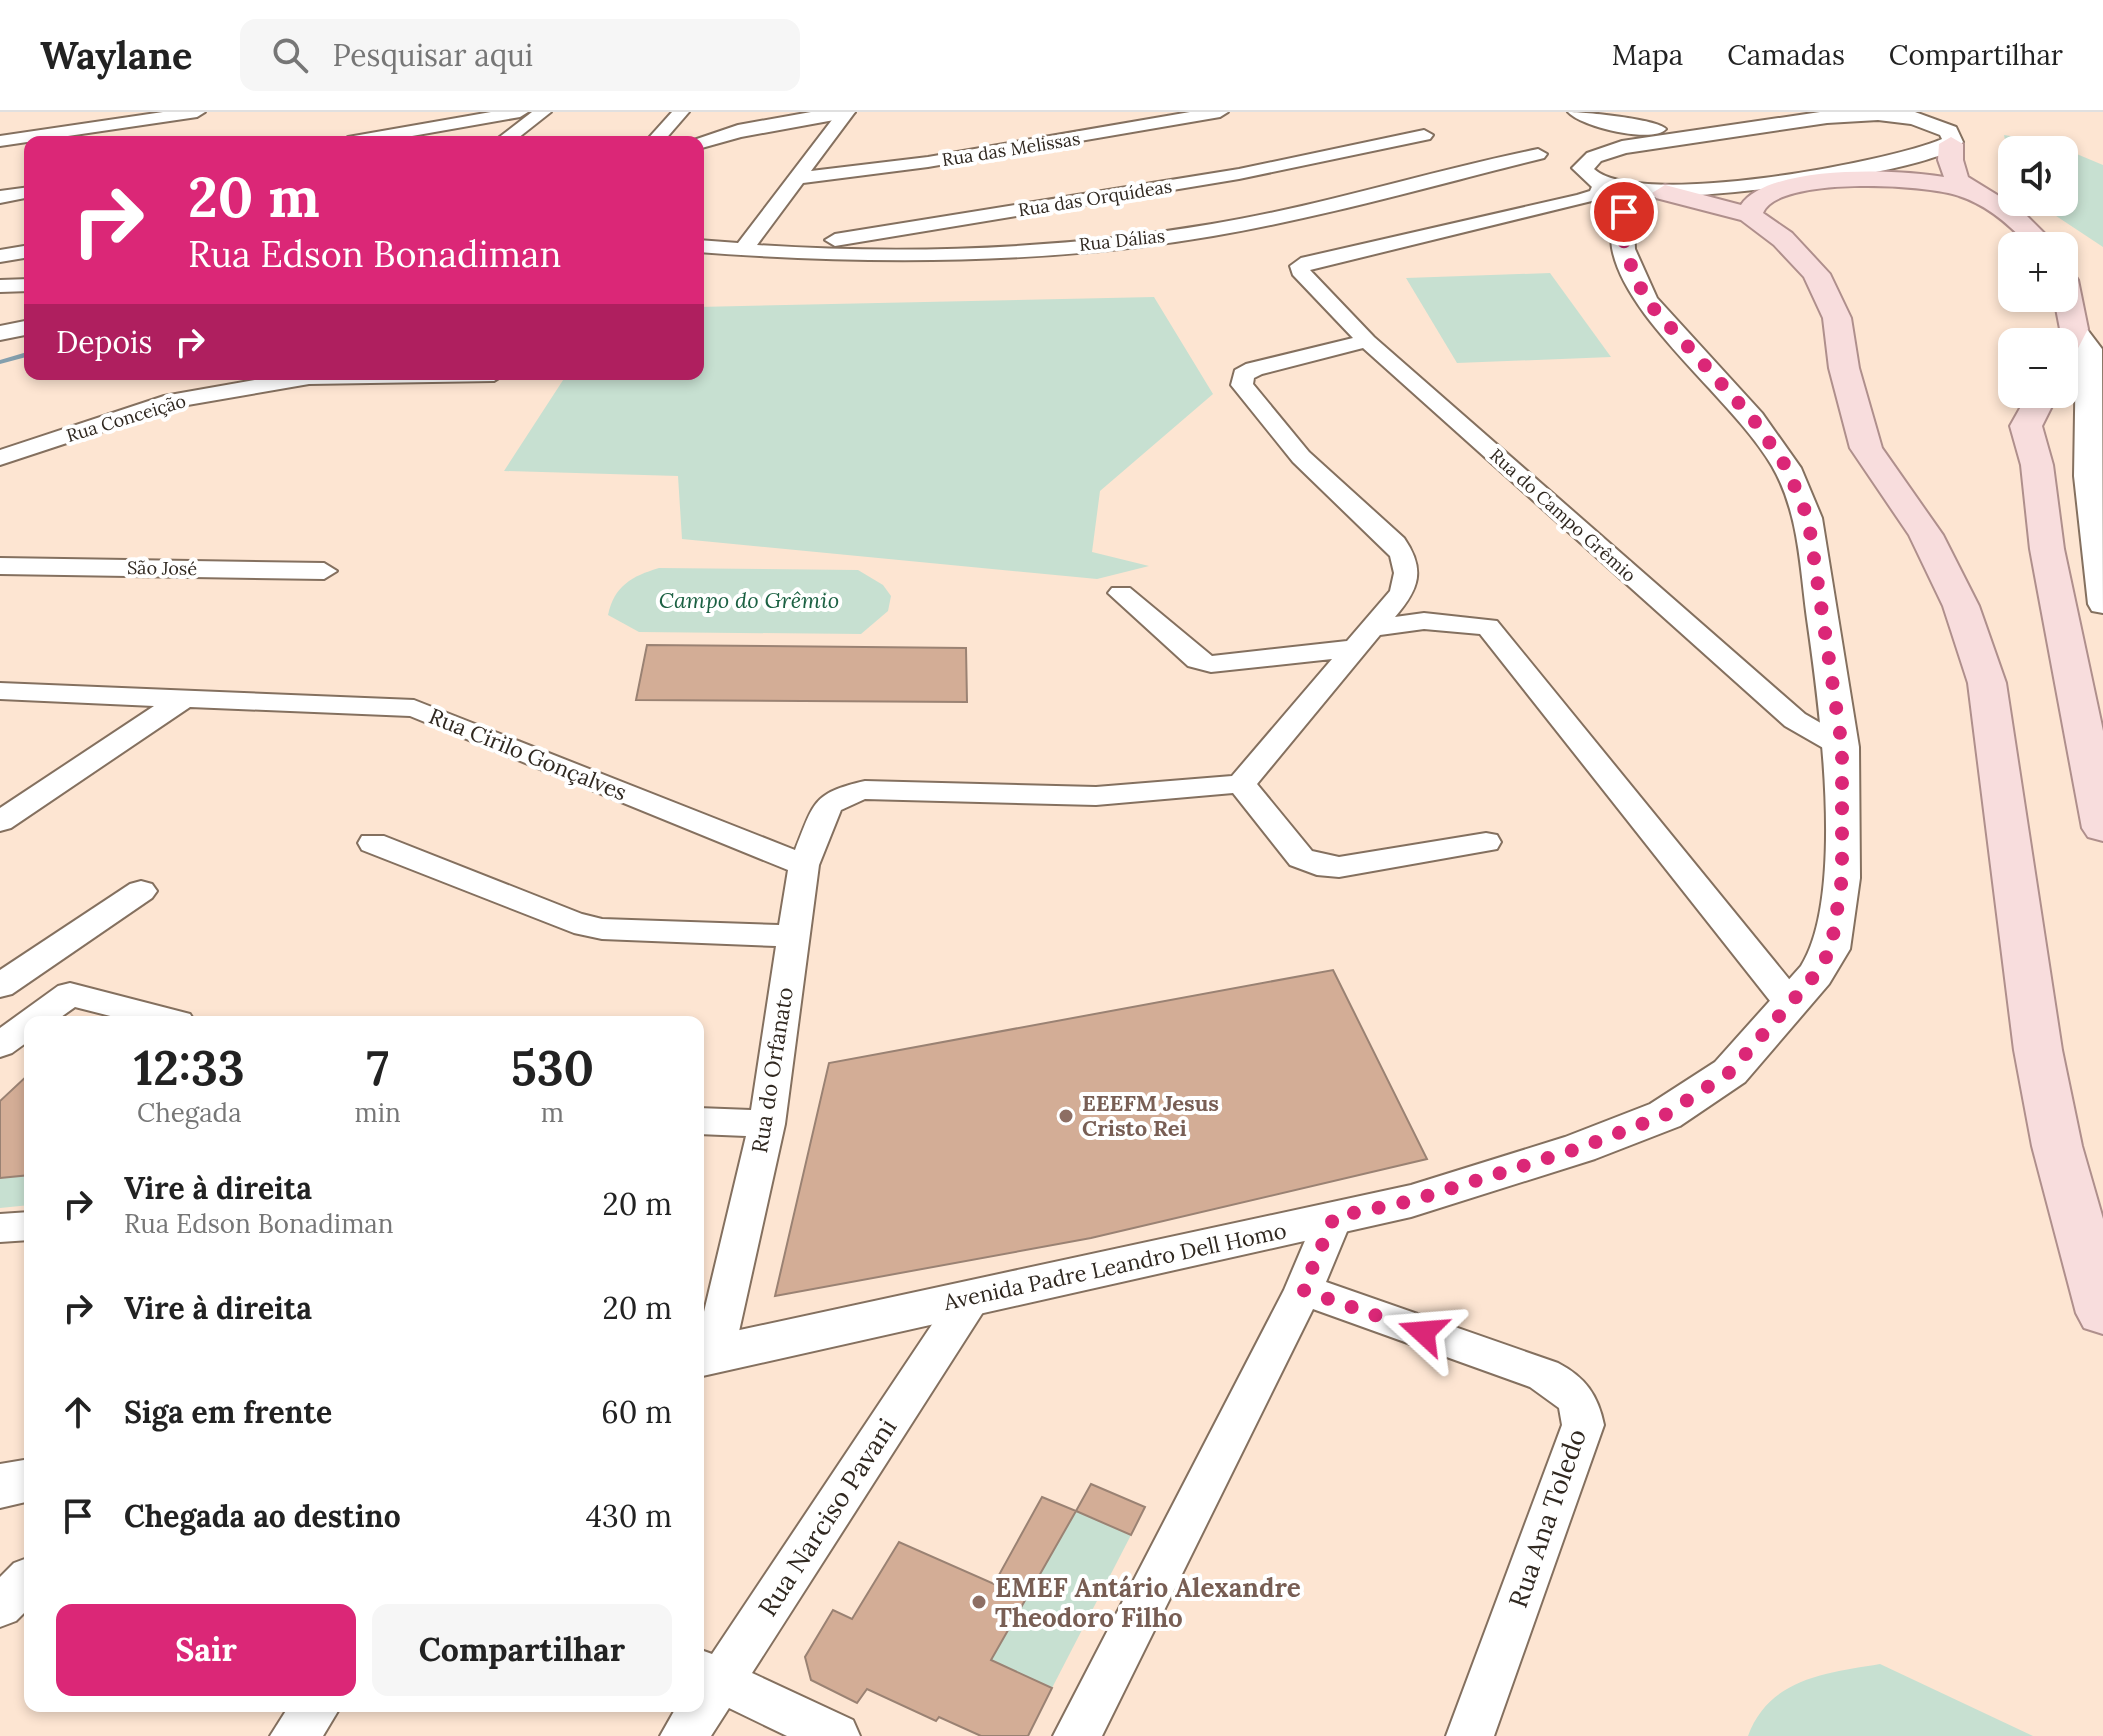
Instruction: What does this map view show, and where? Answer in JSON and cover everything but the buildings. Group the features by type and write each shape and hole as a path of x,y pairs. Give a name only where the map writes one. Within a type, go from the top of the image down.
{"main road":[{"path":"1951,144 1950,171 1967,190"},
{"path":"1750,215 1752,205 1763,196 1841,177 1912,179 1967,190 2010,213 2030,232"},
{"path":"1665,193 1750,215 1796,250 1824,289 1837,318 1844,368 1866,448 1905,502 1945,570 1976,643 1987,683 2038,1050 2057,1146 2103,1313"},
{"path":"2074,312 2083,344"},
{"path":"2036,408 2026,426 2037,465 2047,549 2103,828"}],"street":[{"path":"34,136 197,112"},
{"path":"382,136 520,112"},
{"path":"510,136 543,112"},
{"path":"659,136 681,112"},
{"path":"704,141 738,131 846,112"},
{"path":"743,250 801,178 846,112"},
{"name":"Rua das Melissas","path":"801,178 928,162 1220,112"},
{"path":"1409,183 1424,135 1426,112"},
{"path":"1584,165 1601,153 1622,147 1827,117 1882,113 1944,128 1953,135 1951,144 1934,153 1903,160 1665,193 1602,182 1587,175 1584,165 1596,141 1587,117 1668,128 1755,112"},
{"name":"Rua das Orquídeas","path":"765,251 1239,174 1424,135"},
{"path":"0,141 24,137"},
{"name":"Rua Dálias","path":"704,247 860,256 1090,244 1214,230 1538,154"},
{"path":"1602,182 1622,204 1625,219 1637,210 1657,204 1708,203"},
{"name":"Rua do Campo Grêmio","path":"1602,182 1598,194 1582,199 1300,266 1300,271 1367,341 1795,720 1842,747"},
{"path":"0,197 24,193"},
{"name":"Avenida Padre Leandro Dell Homo","path":"706,1356 1411,1201 1580,1148 1665,1115 1730,1072 1790,1003 1831,949 1842,878 1842,747 1815,543 1800,494 1787,468 1753,419 1646,300 1624,249 1625,219"},
{"path":"0,256 24,252"},
{"path":"0,286 24,285"},
{"path":"0,333 24,328"},
{"path":"1367,341 1254,369 1243,375 1242,385 1301,457 1379,527 1405,559 1409,577 1402,593 1360,639 1241,784 1301,858 1317,865 1339,867 1486,842"},
{"path":"2083,344 2090,496 2103,604"},
{"name":"Rua Conceição","path":"0,458 172,401 292,380"},
{"name":"São José","path":"0,566 324,571"},
{"path":"1121,593 1198,660 1211,664 1360,639 1424,621 1488,627 1790,1003"},
{"name":"Rua Cirilo Gonçalves","path":"0,691 414,708 804,865"},
{"path":"0,822 183,699"},
{"name":"Rua do Orfanato","path":"706,1356 767,1124 804,865 828,806 843,795 865,790 1096,796 1241,784"},
{"path":"373,843 574,923 602,929 792,936"},
{"path":"0,986 141,891"},
{"path":"37,963 70,994 155,1016"},
{"path":"39,1016 70,994"},
{"path":"0,1045 24,1027"},
{"path":"704,1121 767,1124"},
{"path":"1077,1736 1303,1290 1334,1217"},
{"path":"0,1228 24,1226"},
{"name":"Rua Ana Toledo","path":"1303,1290 1544,1375 1569,1388 1580,1401 1583,1425 1470,1736"},
{"name":"Rua Narciso Pavani","path":"709,1675 971,1298"},
{"path":"0,1486 24,1481"},
{"path":"0,1607 24,1583"},
{"path":"709,1675 836,1736"},
{"path":"294,1736 313,1712"},
{"name":"Rua Narciso Pavani","path":"684,1736 694,1712"}],"green space":[{"path":"2078,155 2103,165 2103,247 2056,216 2078,216"},
{"path":"1550,273 1611,357 1457,363 1406,278"},
{"path":"1154,297 1213,394 1100,491 1092,552 1149,566 1097,579 682,539 678,476 504,471 563,380 704,380 704,307"},
{"name":"Campo do Grêmio","path":"659,568 858,570 883,585 891,596 888,611 861,634 639,632 608,615 620,589 640,575"},
{"path":"24,1176 24,1206 0,1208 0,1178"},
{"path":"1076,1511 1131,1535 1052,1688 991,1660"},
{"path":"1880,1664 2033,1736 1748,1736 1770,1702 1785,1690 1820,1675"}],"waterway":[{"path":"0,362 24,356"}],"place":[{"name":"EEEFM Jesus Cristo Rei","path":"1066,1116"},
{"name":"EMEF Antário Alexandre Theodoro Filho","path":"979,1602"}],"route":[{"path":"1423,1332 1303,1290 1334,1217 1411,1201 1580,1148 1665,1115 1730,1072 1815,975 1831,949 1842,878 1842,747 1815,543 1808,518 1787,468 1753,419 1646,300 1624,249 1624,212"}]}
